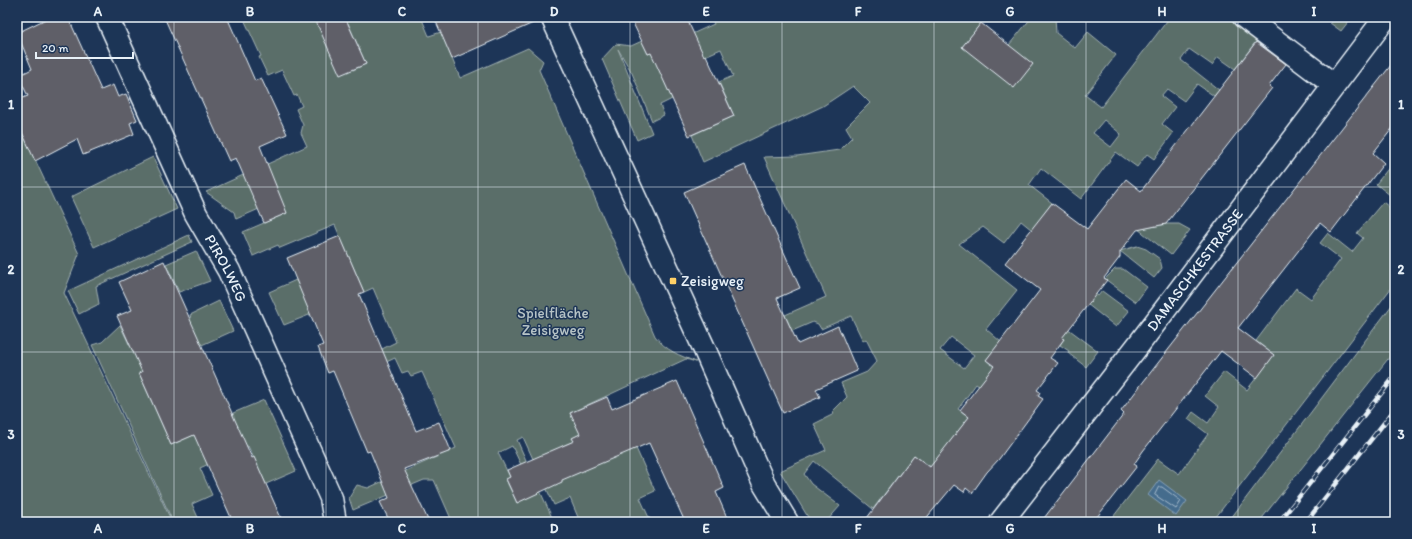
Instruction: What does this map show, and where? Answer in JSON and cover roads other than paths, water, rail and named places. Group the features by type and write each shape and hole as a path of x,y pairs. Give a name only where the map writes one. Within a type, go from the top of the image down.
{"street":[{"name":"PIROLWEG","path":"107,17 196,214 232,278 331,498 335,522"},
{"path":"552,17 704,348 764,484 787,522"},
{"path":"1244,17 1334,85"},
{"name":"DAMASCHKESTRASSE","path":"1001,522 1139,344 1386,17"}],"water":[{"path":"1159,480 1187,501 1176,516 1148,495"}],"railway":[{"path":"1279,522 1395,376"},
{"path":"1306,522 1395,409"}],"place":[{"name":"Zeisigweg","path":"673,281"}],"park label":[{"name":"Spielfläche Zeisigweg","path":"553,322"}]}
